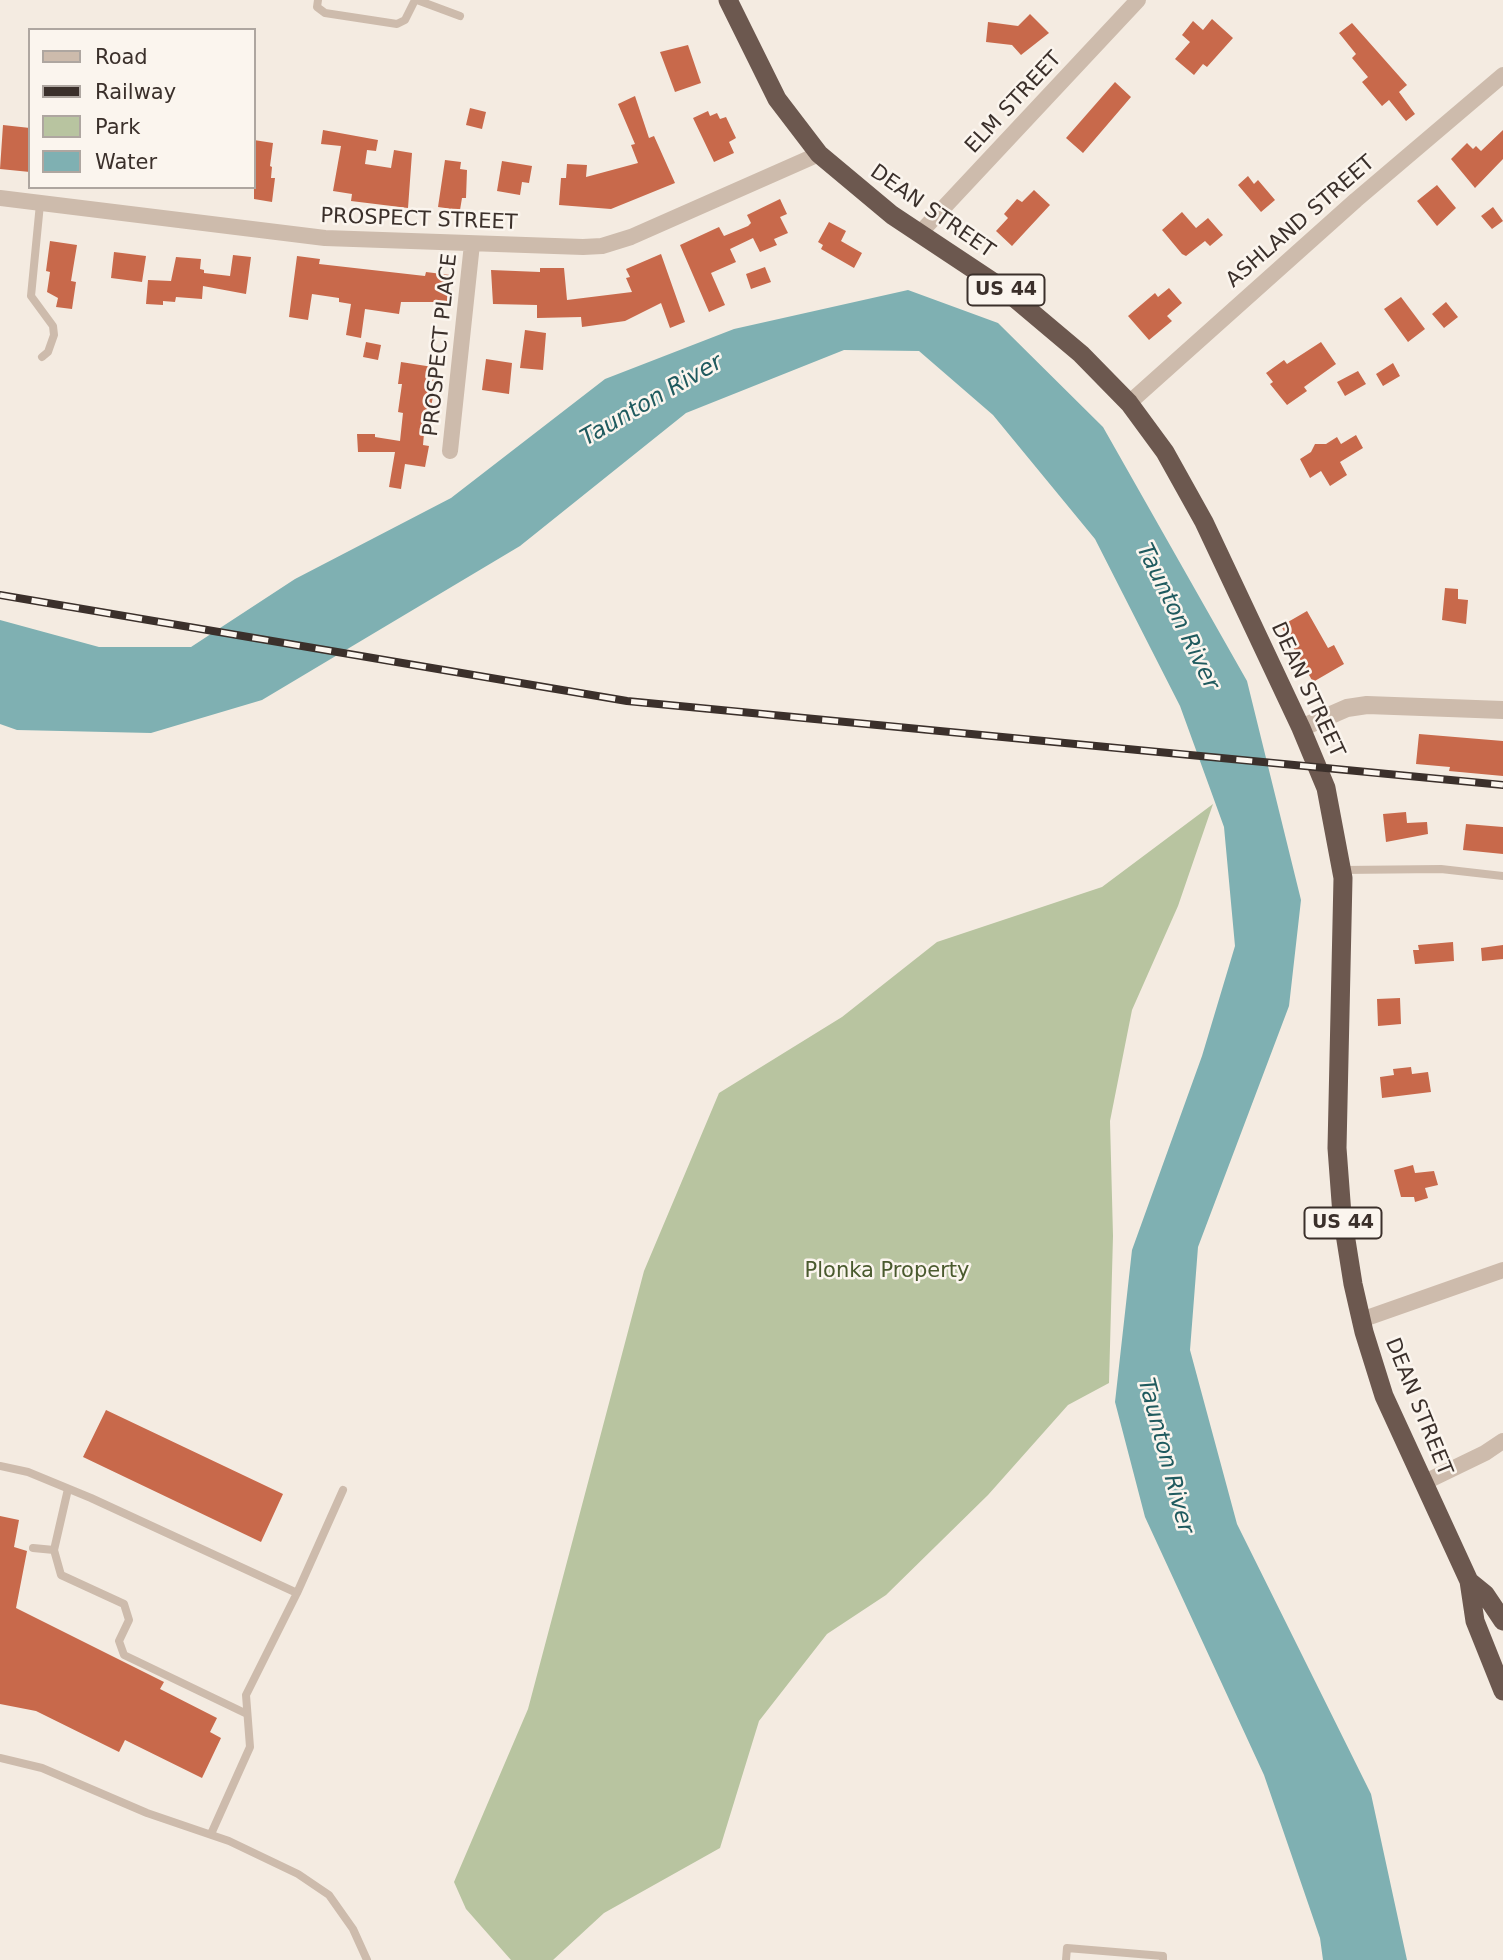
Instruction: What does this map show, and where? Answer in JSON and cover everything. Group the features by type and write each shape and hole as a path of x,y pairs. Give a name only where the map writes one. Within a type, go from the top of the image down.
{"highway":[{"name":"DEAN STREET","path":"728,0 776,99 818,154 856,189 1005,290 1081,354 1129,403 1165,452 1203,522 1301,728 1326,788 1342,870 1337,1148 1345,1238 1361,1320 1392,1415 1469,1581 1475,1621 1503,1691"},
{"name":"DEAN STREET","path":"1469,1581 1485,1594 1503,1621"}],"street":[{"name":"ELM STREET","path":"919,234 1138,0"},
{"name":"ASHLAND STREET","path":"1129,403 1356,200 1503,75"},
{"name":"PROSPECT STREET","path":"0,198 325,238 583,247 612,243 818,154"},
{"name":"PROSPECT PLACE","path":"450,452 472,243"},
{"path":"1301,728 1347,708 1367,705 1503,710"},
{"path":"1361,1320 1503,1270"},
{"path":"1423,1483 1485,1453 1503,1440"}],"lane":[{"path":"318,0 317,7 325,13 397,24 405,20 416,0 460,16"},
{"path":"40,204 31,296 53,326 54,335 48,352 42,356"},
{"path":"1342,870 1441,869 1503,876"},
{"path":"0,1466 28,1472 180,1537 296,1593"},
{"path":"68,1489 54,1550 61,1575 124,1604 129,1620 119,1641 124,1655 247,1714"},
{"path":"211,1834 250,1747 246,1695 343,1490"},
{"path":"33,1548 54,1550"},
{"path":"0,1758 42,1769 147,1813 211,1834 298,1874 328,1895 354,1928 367,1960"},
{"path":"1066,1960 1067,1948 1114,1956 1163,1956 1163,1960"}],"green space":[{"name":"Plonka Property","path":"1213,804 1178,906 1132,1010 1110,1121 1113,1236 1109,1383 1068,1405 988,1495 886,1595 827,1634 759,1721 720,1848 604,1913 553,1960 511,1960 466,1909 454,1882 528,1709 644,1271 719,1093 842,1017 937,942 1102,887"}],"water":[{"name":"Taunton River","path":"908,290 998,323 1103,427 1247,681 1301,900 1289,1006 1198,1247 1190,1350 1237,1524 1371,1794 1407,1960 1323,1960 1320,1938 1264,1775 1145,1517 1115,1402 1132,1250 1202,1056 1235,946 1224,827 1180,706 1095,539 993,415 919,351 844,350 686,413 520,546 262,700 151,733 17,730 0,724 0,620 99,647 191,647 295,579 451,498 605,379 734,329"}],"building":[{"path":"1030,14 1049,33 1021,55 1012,45 986,42 988,22 1018,26"},
{"path":"1212,19 1233,38 1207,67 1203,64 1194,75 1175,59 1190,42 1182,35 1193,21 1203,30"},
{"path":"1352,23 1407,85 1399,92 1415,114 1406,121 1389,100 1382,106 1362,82 1368,77 1352,58 1356,54 1339,33"},
{"path":"688,45 701,83 675,92 660,52"},
{"path":"1115,82 1131,97 1083,153 1066,138"},
{"path":"635,96 649,138 654,136 675,183 611,209 559,205 561,178 566,178 567,164 587,165 586,177 638,163 631,145 635,144 618,104"},
{"path":"470,108 486,112 482,129 466,125"},
{"path":"708,111 710,116 717,113 720,119 726,117 736,138 729,142 734,153 714,162 693,118"},
{"path":"3,125 28,128 28,172 0,169"},
{"path":"323,130 378,140 376,151 367,150 365,164 391,168 394,150 412,153 408,208 351,201 352,194 333,191 341,146 321,144"},
{"path":"1503,130 1503,159 1475,188 1451,159 1467,143 1473,149 1476,146 1481,151"},
{"path":"256,140 273,143 270,166 271,178 275,178 272,202 254,199"},
{"path":"445,160 461,162 460,169 467,170 466,198 462,198 460,210 438,207"},
{"path":"502,161 532,166 529,183 522,182 520,195 497,191"},
{"path":"1248,176 1254,184 1258,180 1275,200 1261,212 1238,185"},
{"path":"1437,185 1456,208 1437,226 1417,201"},
{"path":"1034,190 1050,205 1012,246 996,231 1008,218 1004,214 1017,199 1022,202"},
{"path":"780,199 787,214 780,217 788,233 774,239 777,245 760,252 753,238 730,249 736,262 711,273 725,305 709,312 680,245 719,227 724,236 748,226 751,223 747,215"},
{"path":"1493,207 1503,221 1492,229 1481,216"},
{"path":"1182,212 1196,228 1208,218 1223,235 1210,246 1205,241 1186,256 1182,254 1162,230"},
{"path":"829,222 846,231 841,241 862,253 854,268 821,249 823,245 818,242"},
{"path":"50,241 77,245 71,281 76,282 72,309 56,307 58,298 47,292 50,272 46,271"},
{"path":"114,252 146,256 142,282 111,278"},
{"path":"661,254 685,322 670,328 661,303 625,321 582,327 581,317 537,318 537,305 493,304 491,270 540,272 540,268 564,268 567,300 632,292 626,278 630,277 626,269"},
{"path":"233,255 251,257 246,294 203,286 202,299 176,297 175,302 163,301 163,305 146,304 148,280 171,281 176,257 201,259 200,269 204,270 204,273 230,276"},
{"path":"297,256 320,259 319,264 425,276 426,272 450,275 447,302 401,302 399,314 365,309 361,338 346,335 351,304 339,302 339,298 312,294 308,320 289,317"},
{"path":"765,267 771,282 751,289 746,274"},
{"path":"1169,288 1182,303 1167,316 1172,321 1149,340 1128,316 1155,293 1158,297"},
{"path":"1401,297 1425,329 1408,342 1384,309"},
{"path":"1446,302 1458,317 1444,328 1432,314"},
{"path":"525,330 546,333 543,370 520,368"},
{"path":"366,342 381,345 378,360 363,357"},
{"path":"1321,342 1336,364 1304,387 1307,391 1287,405 1270,384 1273,382 1266,373 1284,360 1287,364"},
{"path":"486,359 512,363 509,394 482,390"},
{"path":"401,362 439,368 430,411 426,410 423,445 429,446 425,467 405,464 401,489 389,487 395,452 358,452 357,434 375,434 375,437 400,441 403,413 398,412 402,384 398,384"},
{"path":"1393,363 1400,376 1383,386 1376,374"},
{"path":"1358,371 1366,384 1345,396 1337,382"},
{"path":"1356,435 1363,448 1340,462 1347,475 1330,486 1321,471 1310,478 1300,459 1311,452 1315,444 1326,444 1337,437 1341,444"},
{"path":"1445,588 1458,589 1458,599 1468,600 1466,624 1442,620"},
{"path":"1307,611 1328,648 1334,645 1344,664 1313,682 1281,626"},
{"path":"1419,734 1503,741 1503,776 1449,771 1450,767 1416,764"},
{"path":"1406,812 1407,823 1427,822 1428,834 1386,842 1383,814"},
{"path":"1466,824 1503,827 1503,854 1463,850"},
{"path":"1453,942 1454,961 1415,964 1413,950 1419,950 1418,945"},
{"path":"1503,945 1503,959 1482,961 1481,948"},
{"path":"1400,998 1401,1024 1378,1026 1377,999"},
{"path":"1411,1067 1412,1074 1428,1072 1431,1092 1382,1098 1380,1077 1394,1075 1393,1069"},
{"path":"1413,1165 1415,1173 1434,1171 1438,1185 1425,1188 1428,1198 1415,1202 1414,1197 1401,1197 1394,1170"},
{"path":"106,1410 283,1494 261,1542 83,1457"},
{"path":"0,1516 19,1520 14,1547 27,1551 16,1608 164,1682 160,1689 217,1718 210,1732 221,1738 202,1778 125,1740 119,1752 36,1711 0,1704"}],"railway":[{"path":"0,595 627,701 1503,785"}]}
